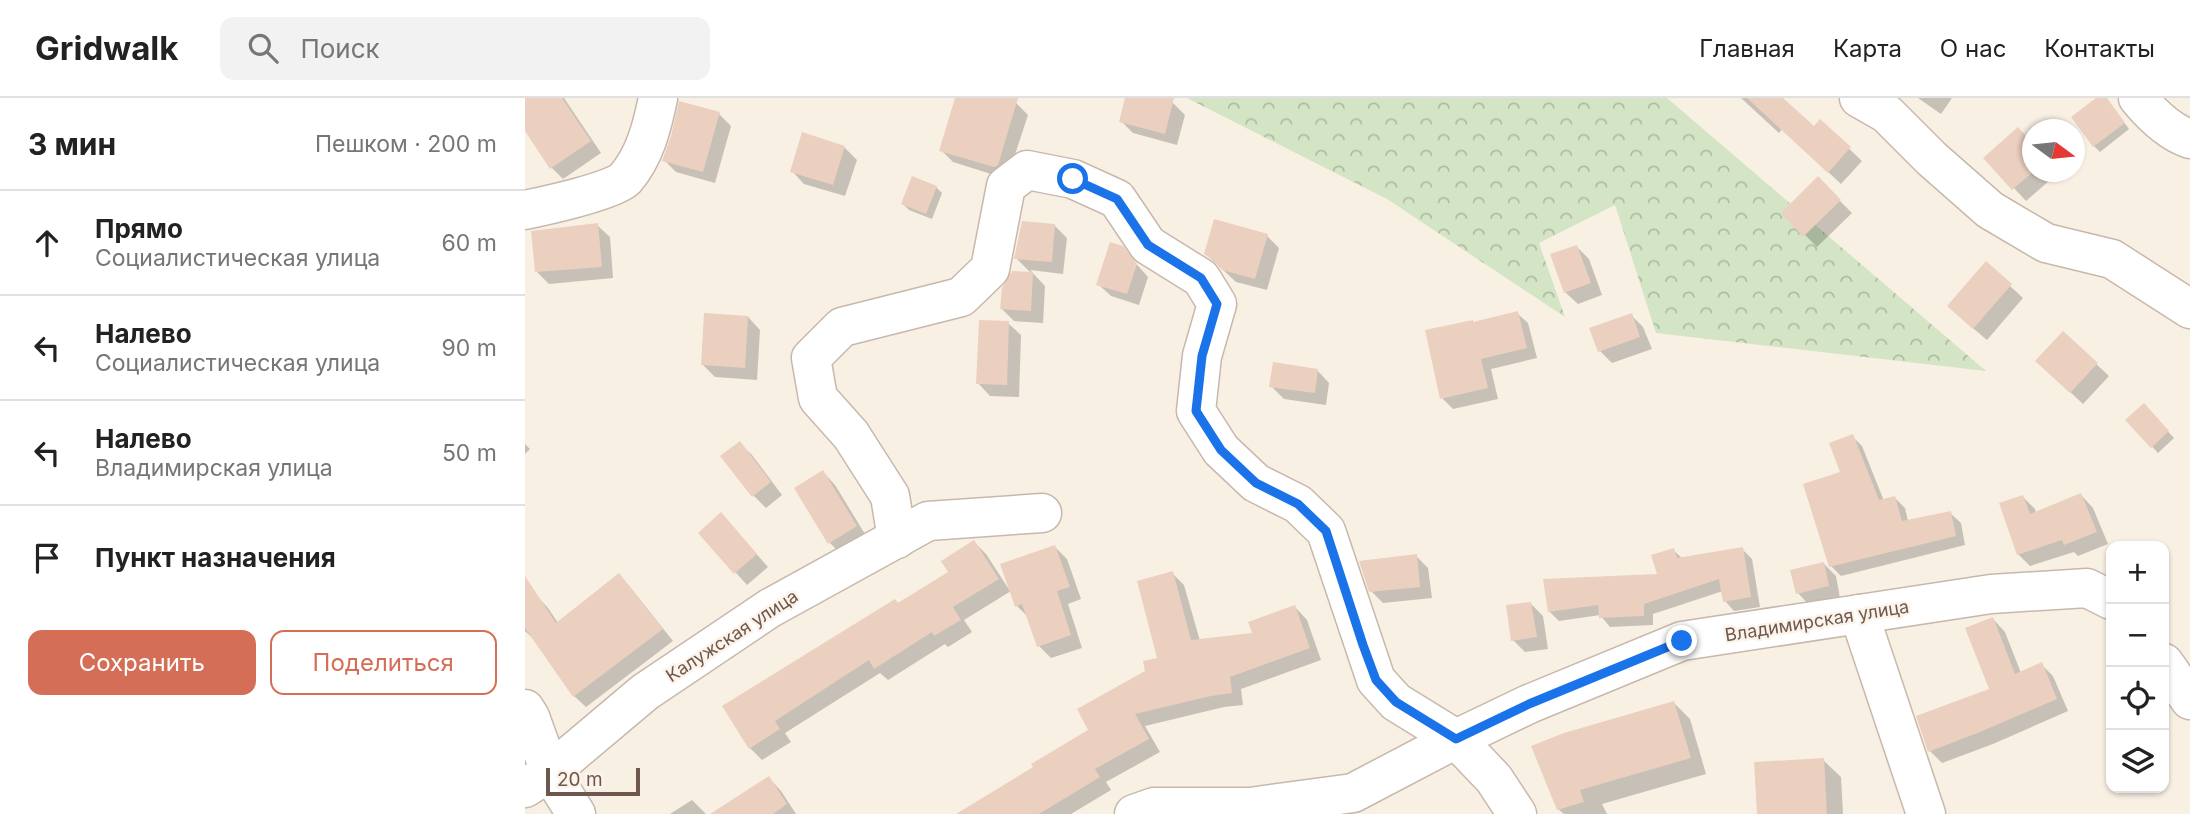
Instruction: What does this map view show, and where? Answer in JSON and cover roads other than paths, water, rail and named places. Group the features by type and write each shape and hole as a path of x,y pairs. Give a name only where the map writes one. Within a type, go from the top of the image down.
{"street":[{"path":"525,210 568,201 623,181 649,139 658,98"},
{"path":"1859,98 1887,114 1932,159 1990,210 2046,243 2112,259 2190,309"},
{"path":"2138,98 2153,116 2190,139"},
{"path":"897,539 890,496 851,435 818,398 811,358 842,327 961,297 990,269 1006,186 1027,170 1073,179 1117,199 1148,245 1201,278 1217,304 1202,356 1196,411 1221,450 1256,483 1298,504 1326,531 1376,680 1396,702 1456,739 1494,779 1517,814"},
{"name":"Калужская улица","path":"538,780 645,692 702,653 770,608 928,521 1042,513"},
{"name":"Владимирская улица","path":"1135,814 1154,807 1250,807 1353,793 1529,704 1682,641 1991,594 2087,588 2106,598"},
{"path":"1859,614 1926,814"},
{"path":"525,709 530,717 538,780 576,814"}]}
